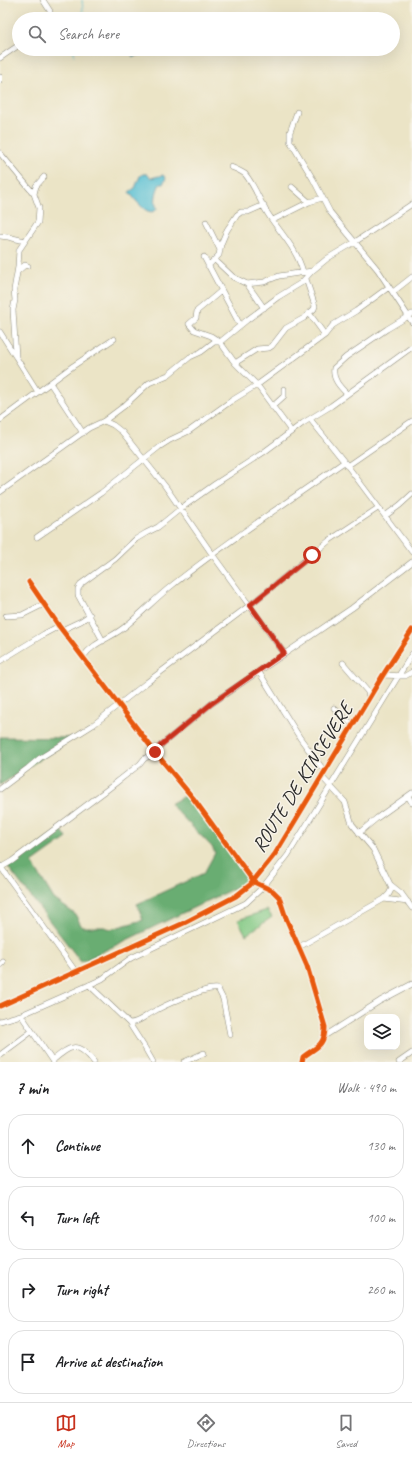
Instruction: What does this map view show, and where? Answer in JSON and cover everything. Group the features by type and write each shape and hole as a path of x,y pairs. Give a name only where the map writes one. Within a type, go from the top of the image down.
{"street":[{"path":"43,0 50,12"},
{"path":"0,58 12,50"},
{"path":"297,112 290,132 290,141 330,212 378,270 410,315 412,322"},
{"path":"0,153 34,194 38,206 38,220 19,250 13,310 16,356"},
{"path":"231,167 241,171 245,175 293,249 303,272"},
{"path":"34,194 36,186 44,177"},
{"path":"292,187 309,202"},
{"path":"273,220 309,202 322,198"},
{"path":"0,492 89,428 104,421 124,406 149,383 168,376 190,357 201,352 214,342 220,342 278,297 306,279 312,271 336,252 355,242 412,204"},
{"path":"208,266 219,255 227,230 237,214 241,212 248,212 264,205"},
{"path":"206,222 220,250"},
{"path":"0,236 25,241"},
{"path":"204,256 240,325"},
{"path":"215,260 234,277 247,284 264,308"},
{"path":"18,271 24,265 28,266"},
{"path":"247,284 264,282 279,276 312,271"},
{"path":"393,292 412,277"},
{"path":"235,363 257,349 269,348 272,346 286,328 314,309 315,306 306,279"},
{"path":"37,537 73,513 170,440 189,431 231,401 257,385 325,335 333,325 356,311 389,287"},
{"path":"221,291 197,311 196,318 188,324 194,330 211,336 220,342 235,363 257,385 292,431"},
{"path":"309,313 325,335"},
{"path":"347,394 334,376 334,368 346,357 410,315"},
{"path":"0,332 38,392"},
{"path":"0,420 72,366 114,339"},
{"path":"103,641 78,592 82,583 115,559 136,540 146,533 158,528 180,509 215,484 258,456 412,347"},
{"path":"50,383 82,433"},
{"path":"272,406 282,399 285,393 284,389"},
{"path":"310,419 412,552"},
{"path":"104,421 113,425 122,432 165,486 284,653"},
{"path":"83,657 90,648 126,626 170,587 212,554 345,464 412,421"},
{"path":"385,516 412,494"},
{"path":"0,789 40,758 94,724 250,605 330,540 378,508"},
{"path":"76,972 0,867 12,861 62,825 140,764 144,759 155,752 161,745 211,704 352,608 412,562"},
{"path":"29,582 61,628 155,752 193,798 254,882 273,891 279,897 284,913 307,966 325,1027 321,1044 303,1057 302,1062"},
{"path":"6,616 22,615 44,604"},
{"path":"0,661 44,634 81,621 90,614"},
{"name":"ROUTE DE KINSEVERE","path":"0,1006 184,923 236,896 254,882 275,854 412,630"},
{"path":"0,1021 21,1015 102,979 131,958 246,903 263,887 288,855 412,654"},
{"path":"342,663 368,692 369,699"},
{"path":"259,672 300,738 325,772"},
{"path":"383,676 405,676 412,672"},
{"path":"334,708 353,725"},
{"path":"322,777 345,802 352,824 373,849 391,885 401,893 412,908"},
{"path":"359,833 377,818 410,795 412,803"},
{"path":"299,947 384,899 391,892 391,885"},
{"path":"384,899 408,902"},
{"path":"323,1037 380,1001 412,984"},
{"path":"89,985 129,1023 153,1062"},
{"path":"129,1023 134,1023 187,997 215,988 218,989 223,999 230,1035"},
{"path":"21,1015 31,1032 52,1061 67,1049 74,1047 81,1048 94,1062"},
{"path":"0,1055 31,1032"},
{"path":"184,1062 204,1053"},
{"path":"399,1062 412,1053"}],"green space":[{"path":"0,737 73,738 0,785"},
{"path":"184,796 203,818 249,881 81,962 8,867 61,829 67,838 32,863 54,899 75,914 82,927 104,927 111,929 143,920 137,904 204,873 215,853 212,847 170,804"},
{"path":"267,910 272,917 246,935 238,920"}],"water":[{"path":"147,174 151,178 163,175 166,178 157,190 157,209 150,212 142,207 129,192 135,188 140,176"}],"waterway":[{"path":"82,0 82,12"}],"cycle path":[{"path":"29,582 59,626 155,752 193,798 254,882 273,891 279,897 286,918 307,966 325,1027 325,1033 321,1042 316,1048 303,1057 302,1062"},
{"path":"0,1006 184,923 236,896 250,885 275,854 383,675 412,630"}],"route":[{"path":"155,752 161,745 211,704 249,677 259,672 284,653 250,605 293,572 312,555"}]}
